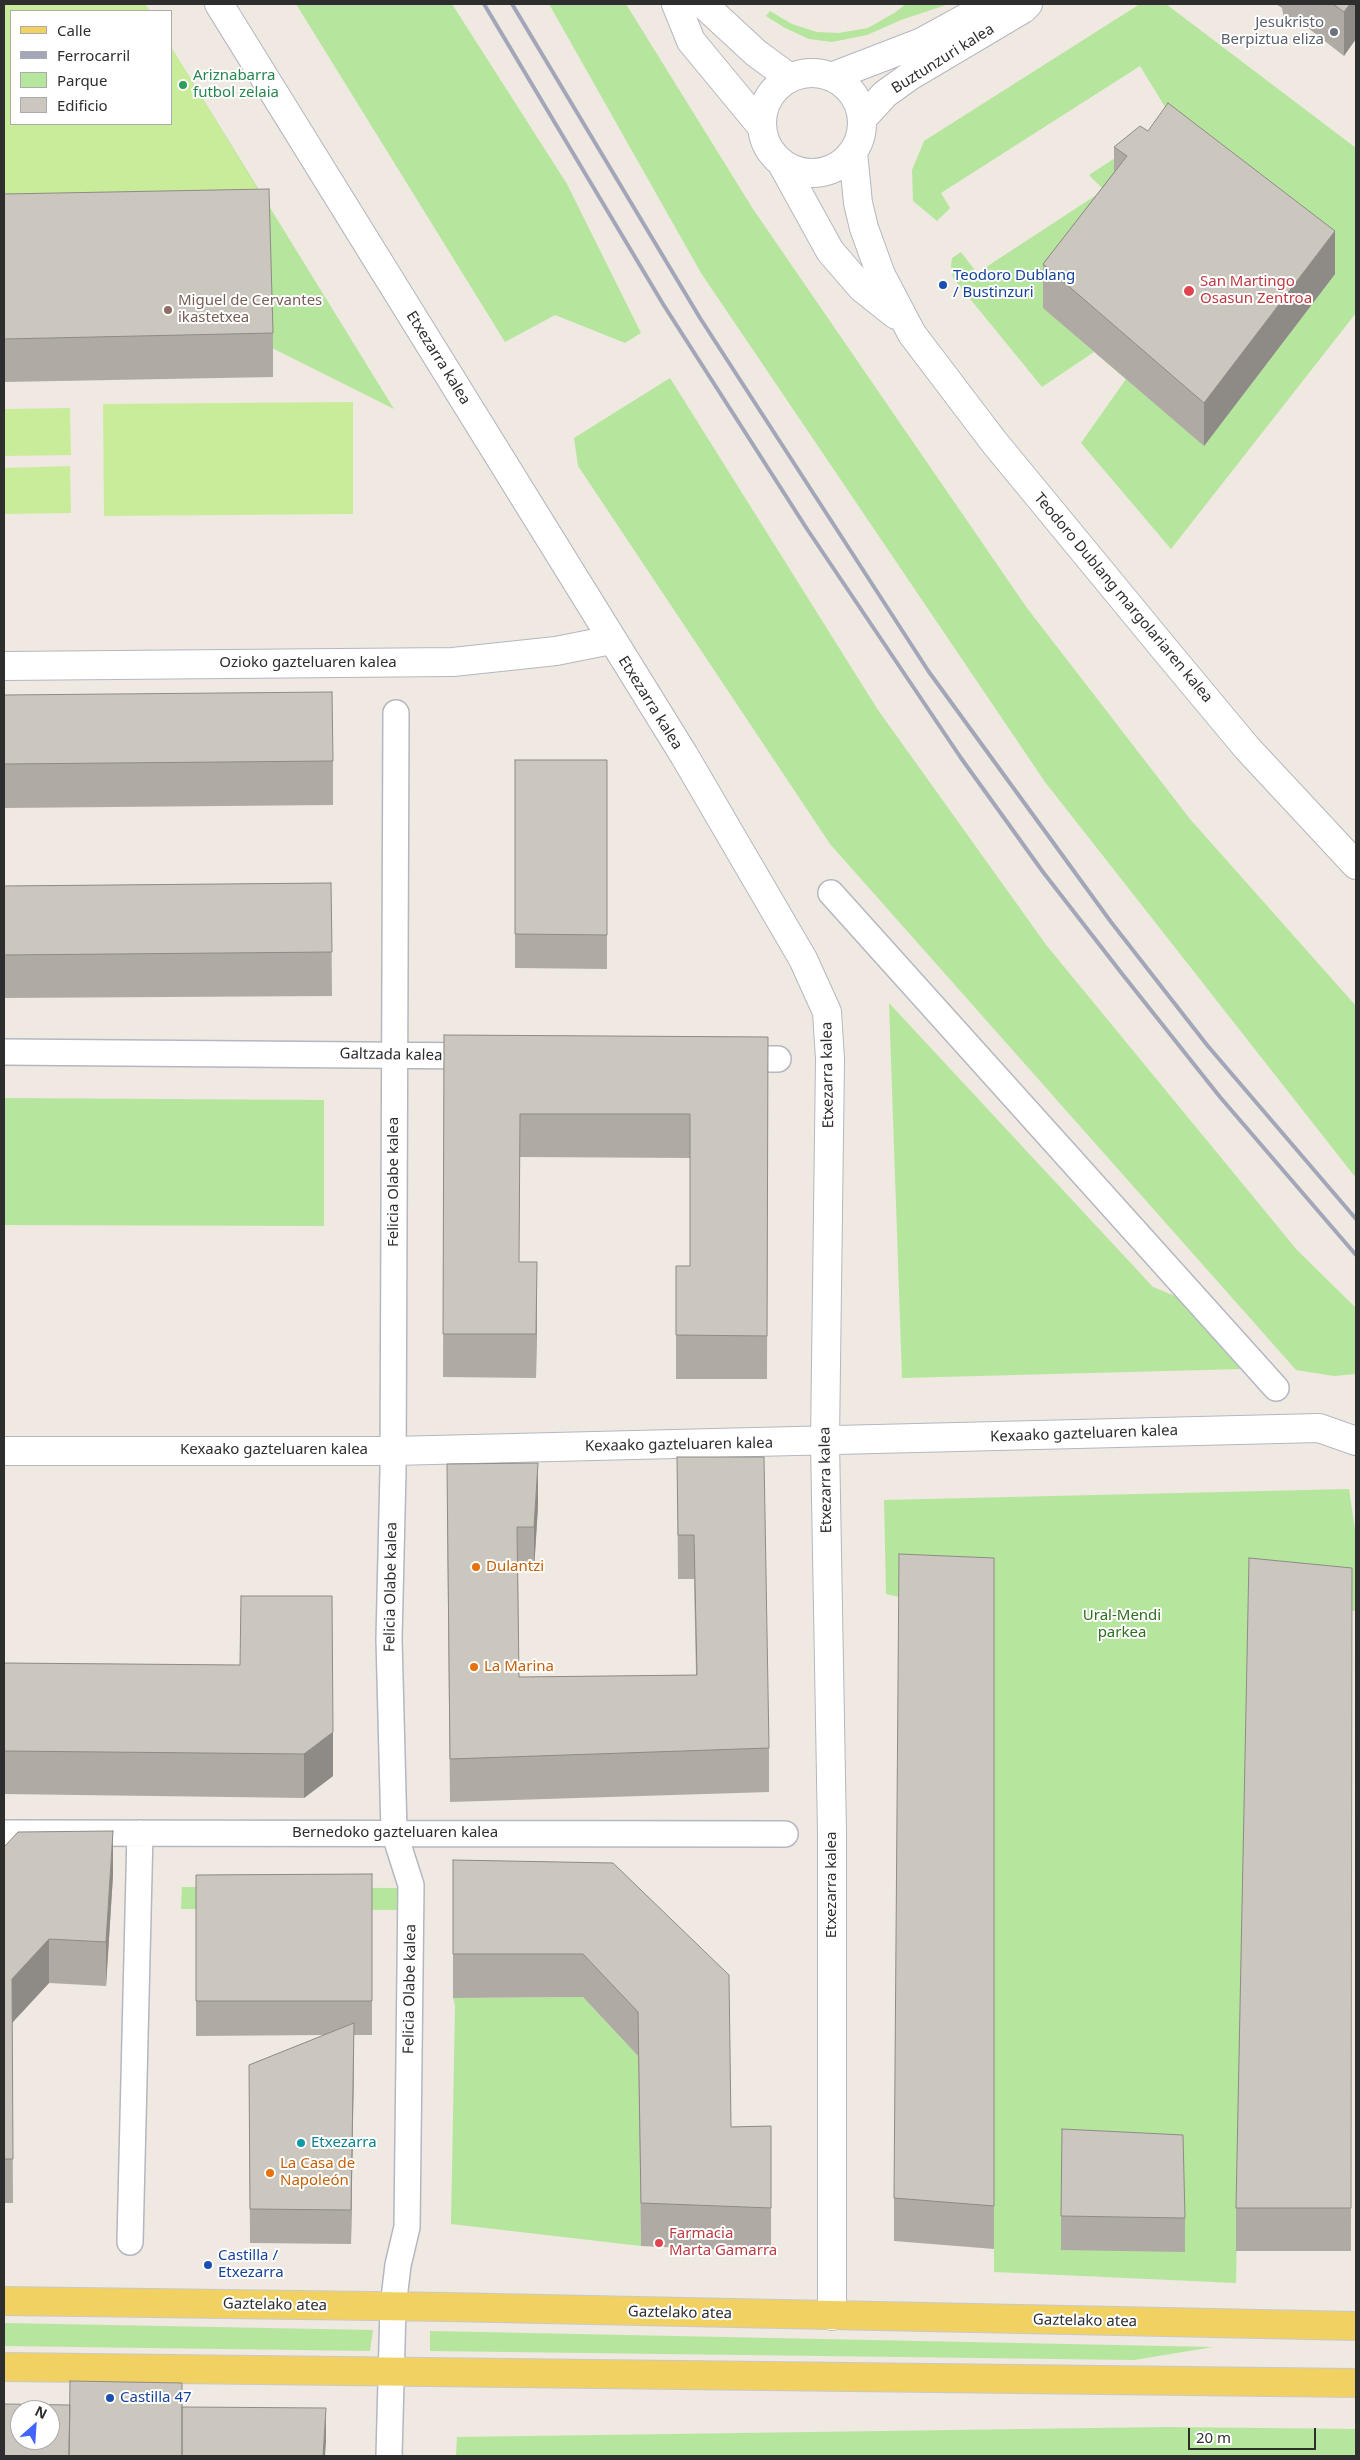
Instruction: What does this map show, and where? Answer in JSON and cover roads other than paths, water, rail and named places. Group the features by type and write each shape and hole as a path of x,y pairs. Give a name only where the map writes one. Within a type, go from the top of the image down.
{"main road":[{"name":"Gaztelako atea","path":"4,2302 393,2306 1356,2326"},
{"path":"4,2367 1356,2383"}],"street":[{"name":"Etxezarra kalea","path":"219,4 611,640 684,755 804,959 827,1012 830,1060 825,1441 832,1833 832,2316"},
{"path":"676,4 691,41 762,127"},
{"path":"703,4 719,21 756,53 790,78"},
{"name":"Buztunzuri kalea","path":"831,77 922,42 991,4"},
{"name":"Buztunzuri kalea","path":"862,119 885,94 910,76 1024,9 1028,4"},
{"path":"803,73 817,73 843,83 853,94 860,106 862,119 860,136 853,152 844,162 820,172 806,173 781,162 768,146 762,127 763,112 768,99 778,87 790,78 803,73"},
{"name":"Teodoro Dublang margolariaren kalea","path":"853,152 858,204 864,228 880,275 903,321 994,442 1121,597 1247,748 1356,865"},
{"name":"Teodoro Dublang margolariaren kalea","path":"781,162 830,250 862,288 903,321"},
{"name":"Ozioko gazteluaren kalea","path":"4,666 453,662 556,651 611,640"},
{"name":"Felicia Olabe kalea","path":"389,2456 393,2306 398,2265 407,2227 412,1885 394,1832 389,1640 393,1451 396,713"},
{"path":"831,893 1276,1388"},
{"name":"Galtzada kalea","path":"4,1052 502,1056"},
{"path":"709,1058 778,1059"},
{"name":"Kexaako gazteluaren kalea","path":"4,1450 393,1451 1320,1428 1354,1439"},
{"name":"Bernedoko gazteluaren kalea","path":"4,1833 785,1834"},
{"path":"130,2242 140,1833"},
{"path":"1330,2382 1356,2376"}],"railway":[{"path":"484,4 663,304 807,529 961,758 1043,872 1123,975 1220,1097 1356,1255"},
{"path":"512,4 700,318 929,672 1111,922 1207,1045 1356,1219"}],"place":[{"name":"Jesukristo Berpiztua eliza","path":"1334,32"},
{"name":"Ariznabarra futbol zelaia","path":"183,85"},
{"name":"Teodoro Dublang / Bustinzuri","path":"943,285"},
{"name":"San Martingo Osasun Zentroa","path":"1189,291"},
{"name":"Miguel de Cervantes ikastetxea","path":"168,310"},
{"name":"Dulantzi","path":"476,1567"},
{"name":"La Marina","path":"474,1667"},
{"name":"Etxezarra","path":"301,2143"},
{"name":"La Casa de Napoleón","path":"270,2173"},
{"name":"Farmacia Marta Gamarra","path":"659,2243"},
{"name":"Castilla / Etxezarra","path":"208,2265"},
{"name":"Castilla 47","path":"110,2398"}],"park label":[{"name":"Ural-Mendi parkea","path":"1122,1624"}]}
